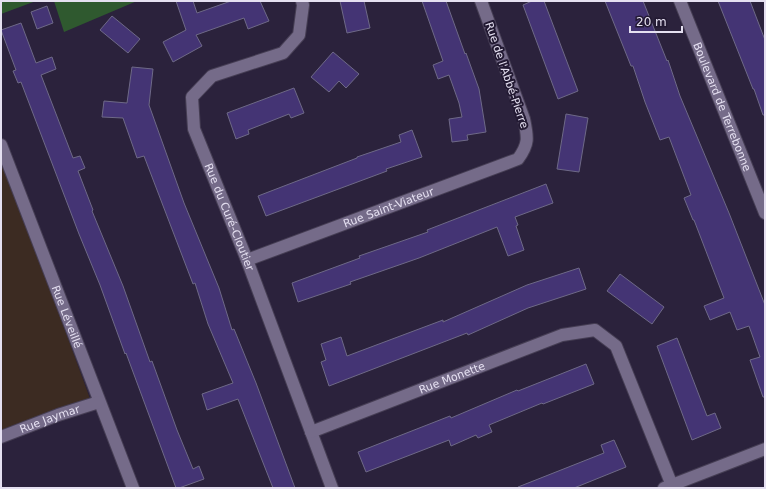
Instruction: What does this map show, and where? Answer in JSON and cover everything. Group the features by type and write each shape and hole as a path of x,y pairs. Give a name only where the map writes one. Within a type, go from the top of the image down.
{"street":[{"name":"Rue du Curé-Cloutier","path":"302,1 303,5 299,35 283,53 212,76 192,97 194,129 247,260 332,488"},
{"name":"Rue de l'Abbé-Pierre","path":"480,1 524,119 527,134 525,149"},
{"name":"Boulevard de Terrebonne","path":"680,1 765,213"},
{"name":"Rue Léveillé","path":"1,145 133,488"},
{"name":"Rue Saint-Viateur","path":"247,260 518,160 525,149"},
{"name":"Rue Monette","path":"311,432 562,335 595,330 616,346 670,487"},
{"name":"Rue Jaymar","path":"1,436 99,402"},
{"path":"670,487 765,449"}],"shaded area":[{"path":"1,154 93,407 1,440"}],"green space":[{"path":"1,1 36,1 1,14"},
{"path":"54,1 137,1 64,32"}],"building":[{"path":"176,1 193,1 197,13 231,1 260,1 269,21 248,29 244,18 196,35 202,46 173,62 163,42 186,30"},
{"path":"340,1 364,1 370,28 347,33"},
{"path":"422,1 446,1 479,89 486,132 467,135 468,140 452,142 449,119 462,117 459,103 449,75 438,79 433,65 443,61"},
{"path":"532,1 544,1 578,91 558,99 523,5"},
{"path":"605,1 643,1 667,61 668,60 680,96 729,213 765,305 765,397 763,397 750,360 760,357 749,326 737,330 730,312 710,320 704,306 724,298 684,198 691,195 669,137 660,140 633,66 631,66"},
{"path":"718,1 750,1 765,40 765,115 763,115"},
{"path":"47,6 53,23 37,29 31,12"},
{"path":"112,16 140,39 128,53 100,30"},
{"path":"21,23 36,63 52,57 56,69 41,75 73,158 80,156 85,168 78,171 93,210 92,211 123,286 150,362 152,361 177,430 193,469 199,466 204,479 176,488 126,353 125,354 100,285 21,82 18,83 13,71 16,70 1,30"},
{"path":"333,52 359,74 346,88 339,81 329,92 311,77"},
{"path":"132,67 153,69 149,105 184,203 219,288 232,330 234,329 256,383 295,488 273,488 238,399 207,410 202,394 233,383 208,324 195,283 193,284 144,156 137,158 123,118 102,117 104,101 127,103"},
{"path":"294,88 304,113 291,118 289,114 248,130 249,134 236,139 227,113"},
{"path":"566,114 588,118 579,172 557,169"},
{"path":"412,130 422,157 386,169 387,171 266,216 258,196 357,157 401,142 399,135"},
{"path":"546,184 553,203 515,217 518,225 516,226 524,250 508,256 497,227 419,258 350,282 351,284 298,302 292,283 360,258 359,256 428,232 427,230"},
{"path":"579,268 586,289 528,308 468,335 467,333 329,386 321,362 326,360 321,344 341,337 347,356 443,320 443,322 527,285"},
{"path":"620,274 664,307 652,324 607,291"},
{"path":"677,338 707,416 715,413 721,428 692,440 657,346"},
{"path":"586,364 594,384 543,404 542,403 489,425 492,432 478,438 476,435 451,446 449,440 366,472 358,452 450,416 451,418 517,390 518,391"},
{"path":"614,440 626,467 574,488 518,488 604,453 601,445"}]}
